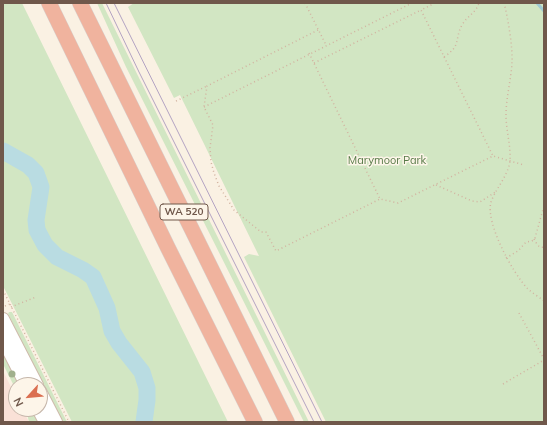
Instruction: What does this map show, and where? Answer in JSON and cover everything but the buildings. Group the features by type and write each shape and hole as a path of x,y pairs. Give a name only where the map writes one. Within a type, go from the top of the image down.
{"highway":[{"name":"WA 520","path":"49,3 165,242 255,422"},
{"name":"WA 520","path":"80,3 287,422"}],"main road":[{"path":"3,318 33,377"},
{"path":"3,340 22,377"},
{"path":"48,406 56,422"}],"path":[{"path":"305,3 326,45"},
{"path":"204,107 309,53 412,3"},
{"path":"314,63 435,3"},
{"path":"444,57 456,46 461,26 475,13 479,3"},
{"path":"504,3 507,14 512,62 506,114 510,160 505,176 491,202 490,207 494,225 506,258 527,288 544,301"},
{"path":"421,10 493,156"},
{"path":"176,101 318,30"},
{"path":"309,53 380,199"},
{"path":"207,86 204,107 213,125 210,148 211,162 219,186 234,210 262,232 266,232 276,251 380,199 398,203 493,156 524,165"},
{"path":"436,185 472,201 480,202 497,191"},
{"path":"534,240 544,206"},
{"path":"506,258 518,251 526,242 534,240"},
{"path":"534,240 538,246 544,247"},
{"path":"3,290 69,422"},
{"path":"11,307 36,297"},
{"path":"5,306 10,304"},
{"path":"503,384 544,360 519,313"}],"shaded area":[{"path":"3,371 8,381 8,417 26,417 29,422 3,422"}],"green space":[{"path":"3,3 22,3 228,422 72,422 3,286"},
{"path":"97,3 102,3 309,422 304,422 126,67"},
{"name":"Marymoor Park","path":"134,3 544,3 544,422 326,422 244,257 249,254 259,256 180,95 174,98 128,7"},
{"path":"9,312 12,312 44,377 40,377 8,314"},
{"path":"3,346 19,377 10,377 3,364"},
{"path":"48,384 67,422 62,422 48,394"},
{"path":"28,417 39,417 41,422 29,422"}],"waterway":[{"path":"537,3 544,11"},
{"path":"3,151 28,165 36,173 41,187 36,220 37,230 45,245 57,257 83,270 93,277 107,308 112,331 119,343 142,372 147,388 144,422"}],"tram line":[{"path":"106,3 314,422"},
{"path":"114,3 322,422"}]}
